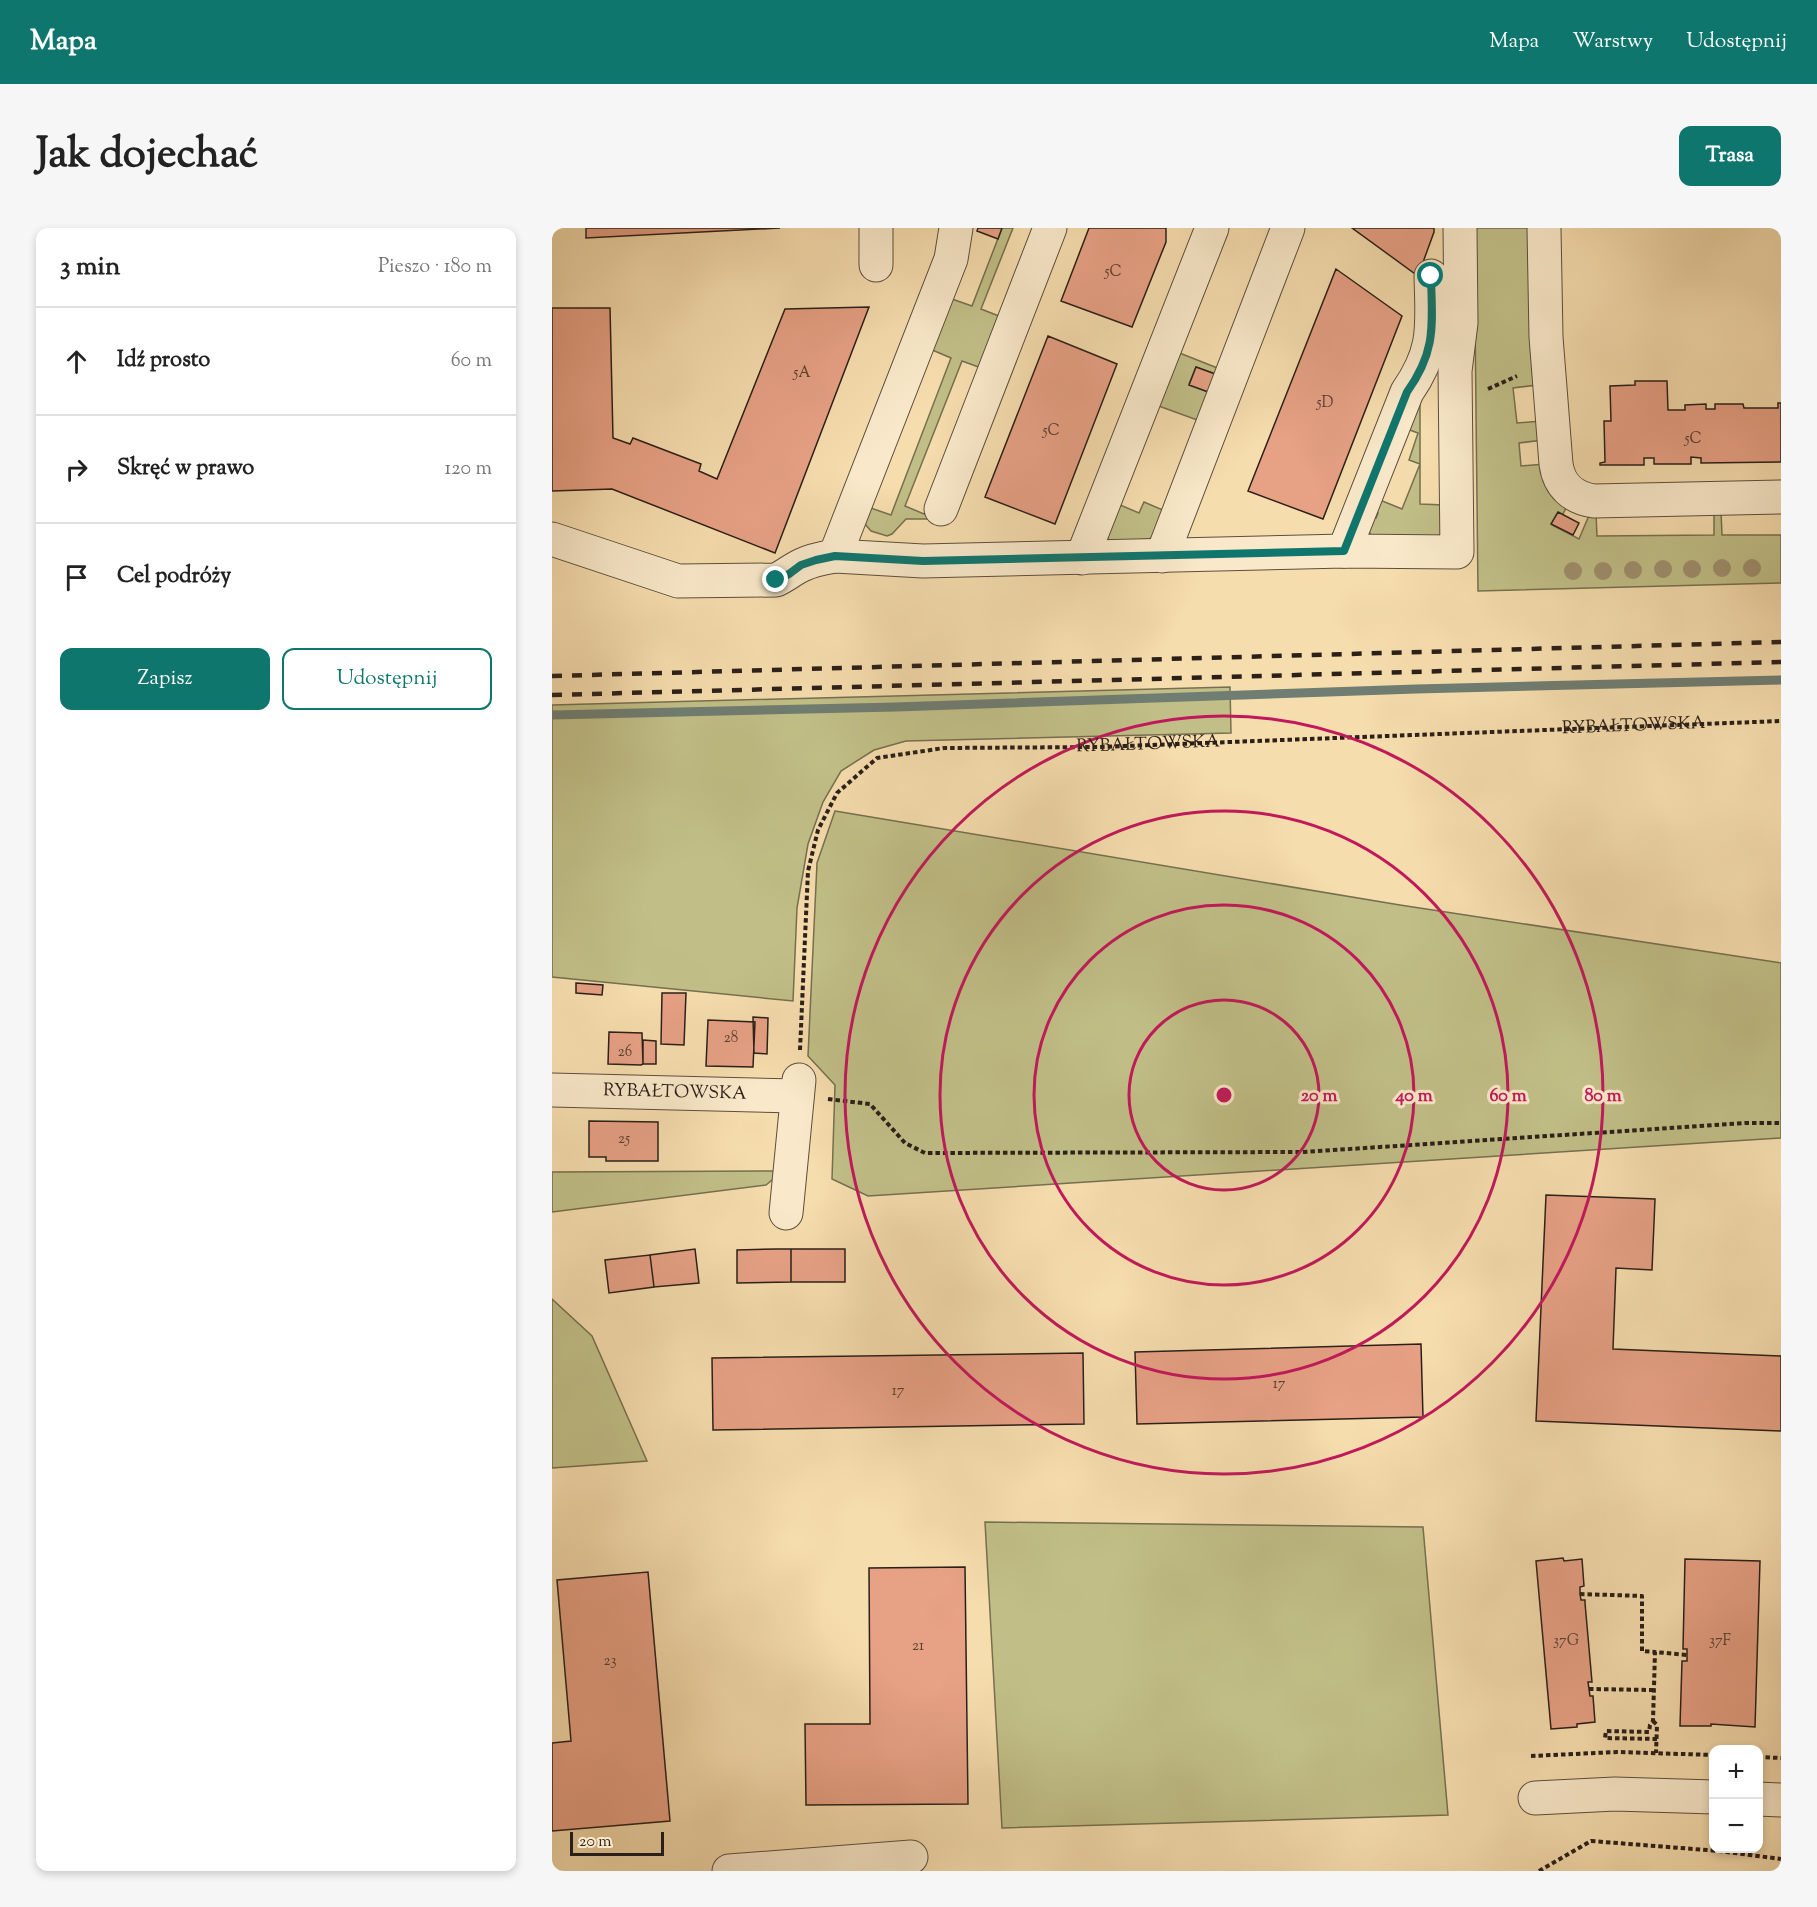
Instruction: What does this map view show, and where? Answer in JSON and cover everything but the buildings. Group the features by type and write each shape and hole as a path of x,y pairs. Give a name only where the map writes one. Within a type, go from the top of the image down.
{"street":[{"path":"876,228 876,265"},
{"path":"835,556 951,259 956,228"},
{"path":"941,509 1050,228"},
{"path":"1082,558 1212,228"},
{"path":"1162,556 1288,228"},
{"path":"552,539 678,581 776,580 801,565 835,556 923,561 1344,551 1457,552 1455,371 1461,322 1460,228"},
{"path":"1544,228 1546,337 1556,464 1560,480 1566,488 1579,498 1594,501 1781,497"},
{"path":"1344,551 1407,392 1419,374 1426,356 1432,335 1431,276"},
{"path":"786,1213 798,1088"},
{"name":"RYBAŁTOWSKA","path":"552,1090 798,1088"},
{"path":"1535,1798 1615,1794 1709,1797"},
{"path":"1763,1799 1781,1800"},
{"path":"729,1871 835,1867 911,1857"}],"path":[{"path":"1480,392 1524,373"},
{"name":"RYBAŁTOWSKA","path":"798,1088 808,871 818,830 837,793 877,758 944,748 1100,747 1781,721"},
{"path":"798,1088 870,1104 905,1143 925,1153 1304,1152 1746,1123 1781,1123"},
{"path":"1581,1594 1642,1596 1642,1651 1687,1655"},
{"path":"1655,1652 1653,1721 1649,1732 1606,1731 1605,1738 1657,1739"},
{"path":"1589,1689 1654,1690"},
{"path":"1653,1721 1657,1725 1656,1753"},
{"path":"1531,1756 1617,1752 1709,1755"},
{"path":"1763,1757 1781,1758"},
{"path":"1539,1871 1591,1841 1719,1851 1781,1859"}],"shaded area":[{"path":"1002,228 1013,228 981,309 1004,318 984,369 962,361 905,506 936,519 906,519 892,534 887,536 871,531 865,524 868,507 891,515 951,358 930,349 949,298 972,306"},
{"path":"1474,228 1531,228 1537,385 1513,388 1517,423 1541,421 1543,440 1519,443 1521,466 1545,464 1567,506 1563,514 1558,513 1552,525 1579,539 1590,513 1596,513 1597,536 1714,535 1714,512 1721,511 1722,535 1781,535 1781,583 1478,591"},
{"path":"1177,352 1220,369 1218,375 1196,367 1189,384 1211,393 1200,421 1156,405"},
{"path":"1420,397 1420,464 1409,460 1418,433 1407,429"},
{"path":"1420,464 1420,504 1444,505 1443,531 1440,536 1373,538 1369,532 1373,517 1376,518 1378,513 1375,512 1380,500 1402,509"},
{"path":"1144,502 1165,511 1153,536 1149,539 1109,542 1107,535 1118,504 1139,513"},
{"path":"1230,687 1231,733 906,741 874,750 841,771 823,802 808,844 797,908 793,1001 552,977 552,705"},
{"path":"835,811 1400,905 1781,963 1781,1138 868,1196 832,1179 835,1085 808,1056 817,863"},
{"path":"783,1171 766,1185 552,1212 552,1172"},
{"path":"552,1299 592,1336 647,1461 552,1468"},
{"path":"985,1522 1423,1527 1448,1815 1002,1828"}],"waterway":[{"path":"552,715 1781,680"}],"railway":[{"path":"552,676 1781,642"},
{"path":"552,695 1781,662"}],"route":[{"path":"776,580 801,565 835,556 923,561 1344,551 1407,392 1419,374 1426,356 1432,335 1431,276"}]}
